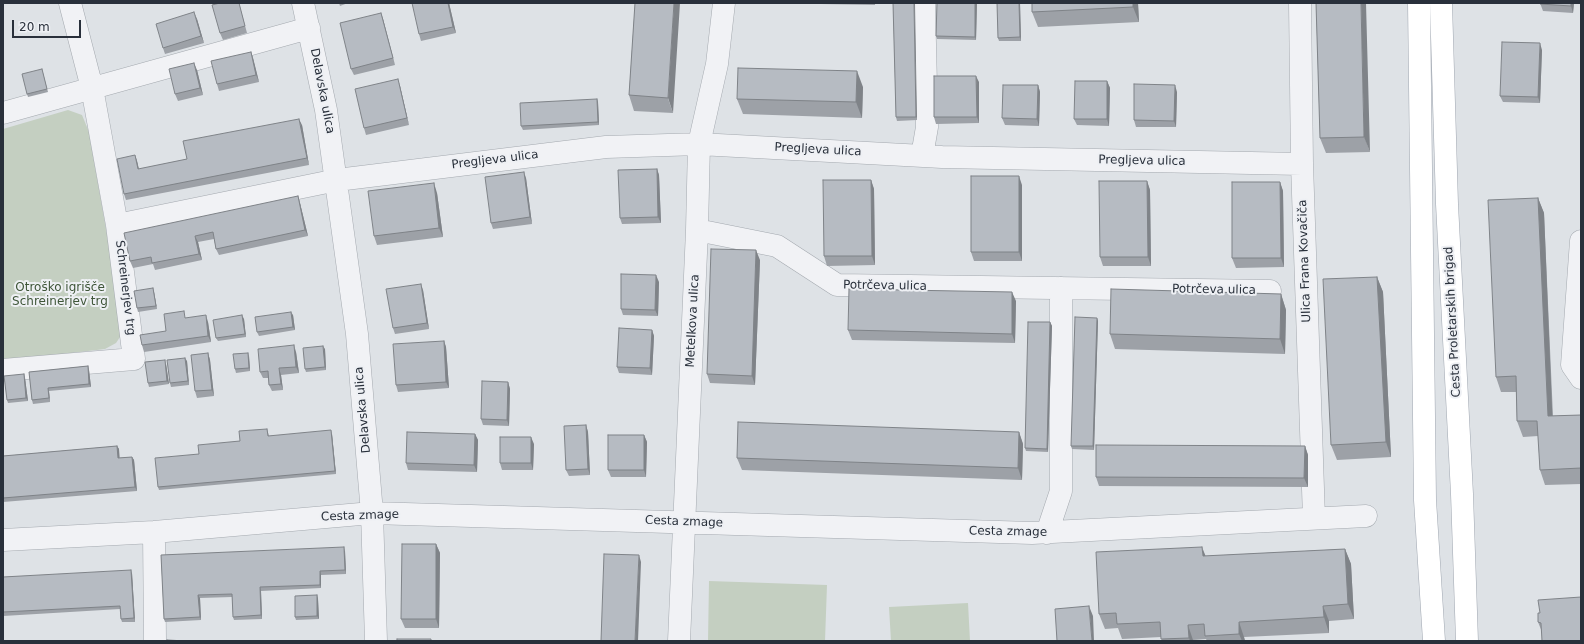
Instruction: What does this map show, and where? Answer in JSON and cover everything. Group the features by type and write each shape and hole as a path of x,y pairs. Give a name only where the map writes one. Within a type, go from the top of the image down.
{"main road":[{"path":"1419,3 1425,500 1434,641"},
{"name":"Cesta Proletarskih brigad","path":"1441,3 1447,204 1462,494 1467,641"}],"street":[{"name":"Schreinerjev trg","path":"3,370 134,359 117,225 92,88 70,3"},
{"name":"Delavska ulica","path":"303,3 326,110 337,180 357,334 372,513 376,641"},
{"name":"Metelkova ulica","path":"678,641 698,230 700,144 717,64 724,3"},
{"path":"922,156 927,127 924,3"},
{"name":"Ulica Frana Kovačiča","path":"1300,3 1302,164 1314,518"},
{"path":"3,113 309,28"},
{"name":"Pregljeva ulica","path":"337,180 606,147 700,144 922,156 1302,164"},
{"path":"117,225 337,180"},
{"name":"Potrčeva ulica","path":"698,230 777,246 837,285 1270,290"},
{"path":"1581,241 1572,365 1581,378"},
{"path":"1047,533 1061,491 1061,288"},
{"name":"Cesta zmage","path":"3,540 154,532 372,513 1047,533 1366,516"},
{"path":"154,532 155,641"}],"green space":[{"name":"Otroško igrišče Schreinerjev trg","path":"68,110 82,115 89,132 123,326 122,334 116,343 105,349 3,361 3,129"},
{"path":"709,581 827,585 825,641 708,641"},
{"path":"968,603 970,641 891,641 889,607"}],"building":[{"path":"220,3 239,3 245,26 220,33 212,5"},
{"path":"412,3 448,3 453,27 419,34"},
{"path":"635,3 674,3 668,98 629,95"},
{"path":"893,3 914,3 916,117 896,117"},
{"path":"937,3 975,3 975,37 936,36"},
{"path":"997,3 1019,3 1020,37 998,38"},
{"path":"1032,3 1133,3 1133,7 1032,12"},
{"path":"1316,3 1361,3 1364,137 1320,138"},
{"path":"1571,3 1571,6 1540,4"},
{"path":"194,12 201,36 163,48 156,24"},
{"path":"381,13 393,58 351,69 340,23"},
{"path":"1502,42 1540,43 1538,97 1500,96"},
{"path":"251,52 256,75 217,84 211,61"},
{"path":"194,63 200,88 175,94 169,69"},
{"path":"738,68 857,71 856,102 737,99"},
{"path":"42,69 47,89 27,94 22,74"},
{"path":"934,76 976,76 977,117 934,117"},
{"path":"398,79 407,118 364,128 355,89"},
{"path":"1075,81 1107,81 1107,119 1074,119"},
{"path":"1134,84 1175,85 1174,121 1134,120"},
{"path":"1003,85 1038,85 1037,119 1002,118"},
{"path":"597,99 598,122 521,126 520,103"},
{"path":"299,119 307,158 124,194 117,159 135,155 138,169 187,159 183,141"},
{"path":"657,169 658,217 620,218 618,170"},
{"path":"524,172 530,217 491,223 485,177"},
{"path":"971,176 1019,176 1019,252 971,252"},
{"path":"823,180 871,180 872,256 824,256"},
{"path":"1099,181 1147,181 1148,257 1100,257"},
{"path":"1232,182 1280,182 1281,258 1232,258"},
{"path":"434,183 439,228 374,236 368,191"},
{"path":"298,196 305,230 216,249 213,232 195,236 199,254 152,263 151,257 130,261 124,233"},
{"path":"1538,198 1548,416 1581,415 1581,468 1540,470 1537,421 1517,421 1516,376 1496,377 1488,200"},
{"path":"711,249 756,250 752,376 707,374"},
{"path":"621,274 656,275 655,310 621,309"},
{"path":"1377,277 1386,442 1331,445 1323,279"},
{"path":"421,284 427,323 393,328 386,289"},
{"path":"153,288 156,306 137,308 134,291"},
{"path":"849,289 1012,292 1012,334 848,330"},
{"path":"1111,289 1281,294 1280,339 1110,334"},
{"path":"184,311 185,318 206,315 208,336 142,345 140,335 166,331 164,314"},
{"path":"291,312 293,327 257,332 255,317"},
{"path":"242,315 245,334 216,338 213,320"},
{"path":"1075,317 1097,318 1093,446 1071,446"},
{"path":"1028,322 1050,322 1047,449 1025,448"},
{"path":"619,328 652,330 650,368 617,367"},
{"path":"444,341 446,382 396,385 393,344"},
{"path":"294,345 296,367 279,368 281,384 269,385 268,371 260,372 258,349"},
{"path":"323,346 325,367 305,369 303,348"},
{"path":"208,353 212,390 195,391 191,355"},
{"path":"248,353 249,368 235,369 233,354"},
{"path":"185,358 188,381 170,383 167,360"},
{"path":"165,360 167,381 148,383 145,362"},
{"path":"88,366 89,384 48,388 49,398 32,400 29,372"},
{"path":"24,374 26,398 7,400 4,376"},
{"path":"482,381 508,382 507,420 481,419"},
{"path":"738,422 1019,432 1018,468 737,458"},
{"path":"586,425 588,469 566,470 564,426"},
{"path":"267,429 268,436 331,430 335,471 158,487 155,458 199,454 198,445 240,441 239,431"},
{"path":"407,432 475,434 474,465 406,463"},
{"path":"608,435 644,435 644,470 608,470"},
{"path":"500,437 531,437 531,463 500,463"},
{"path":"1096,445 1305,446 1304,478 1096,477"},
{"path":"117,446 118,458 132,457 135,487 3,498 3,456"},
{"path":"402,544 436,544 436,619 401,619"},
{"path":"344,547 345,570 320,571 320,585 260,587 261,615 233,617 232,594 198,595 200,617 164,619 161,555"},
{"path":"1202,547 1203,556 1345,549 1348,604 1323,606 1324,617 1239,622 1239,634 1205,636 1204,624 1188,625 1189,638 1161,639 1160,622 1117,624 1116,613 1099,614 1096,552"},
{"path":"604,554 639,555 635,641 601,641"},
{"path":"131,570 134,618 121,619 120,606 3,612 3,577"},
{"path":"317,595 317,616 295,617 295,596"},
{"path":"1581,597 1581,641 1542,641 1541,623 1538,622 1538,613 1540,613 1538,600"},
{"path":"1089,606 1092,641 1057,641 1055,609"},
{"path":"397,639 431,639 431,641 397,641"}]}
